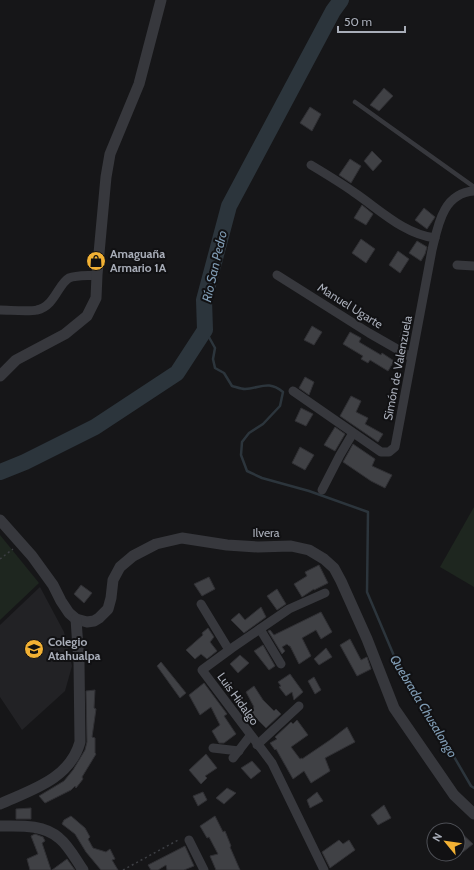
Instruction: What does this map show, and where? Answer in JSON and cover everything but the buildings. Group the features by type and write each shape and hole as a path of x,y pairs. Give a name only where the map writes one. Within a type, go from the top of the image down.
{"street":[{"path":"0,376 16,360 65,334 87,316 96,298 106,178 110,154 139,84 161,0"},
{"path":"311,165 356,193 397,223 424,236 435,238"},
{"name":"Simón de Valenzuela","path":"293,391 381,452 388,452 395,447 411,357 435,238 440,221 451,200 465,192 474,192"},
{"path":"457,265 474,266"},
{"path":"0,310 37,310 47,305 56,296 66,280 71,277 97,275"},
{"name":"Manuel Ugarte","path":"277,275 369,333 411,357"},
{"path":"322,490 353,433"},
{"path":"0,520 21,543 52,585 69,613 76,619 79,663 80,742 78,751 62,773 48,782 0,804"},
{"name":"Ilvera","path":"76,619 87,622 94,621 99,618 108,609 113,580 120,567 133,556 156,544 182,538 227,545 258,547 291,546 309,550 324,559 334,568 342,580 394,708 454,794 474,814"},
{"name":"Luis Hidalgo","path":"321,869 272,763 250,736 202,670 289,609 325,593"},
{"path":"201,604 229,650"},
{"path":"260,629 281,664"},
{"path":"257,744 299,706"},
{"path":"233,758 250,736"},
{"path":"213,748 239,751"},
{"path":"0,826 36,827 47,830 60,838 83,870"},
{"path":"189,840 204,870"}],"lane":[{"path":"355,102 474,188"}],"path":[{"path":"0,559 21,543"},
{"path":"123,870 182,838 186,837 189,840"}],"shaded area":[{"path":"474,507 474,587 440,567"},
{"path":"0,535 39,583 0,620"},
{"name":"Colegio Atahualpa","path":"40,587 64,632 72,666 65,691 22,730 0,697 0,625"}],"waterway":[{"name":"Río San Pedro","path":"0,472 25,462 95,427 177,373 205,330 204,300 229,206 333,11 341,0"},
{"name":"Quebrada Chusalongo","path":"205,330 215,348 213,359 215,368 224,373 232,386 245,389 273,386 283,392 280,406 263,424 249,433 242,442 241,455 247,471 262,478 309,491 368,512 367,592 400,670 442,736 471,786 474,788"}],"place":[{"name":"Amaguaña Armario 1A","path":"96,261"},
{"name":"Colegio Atahualpa","path":"34,649"}]}
